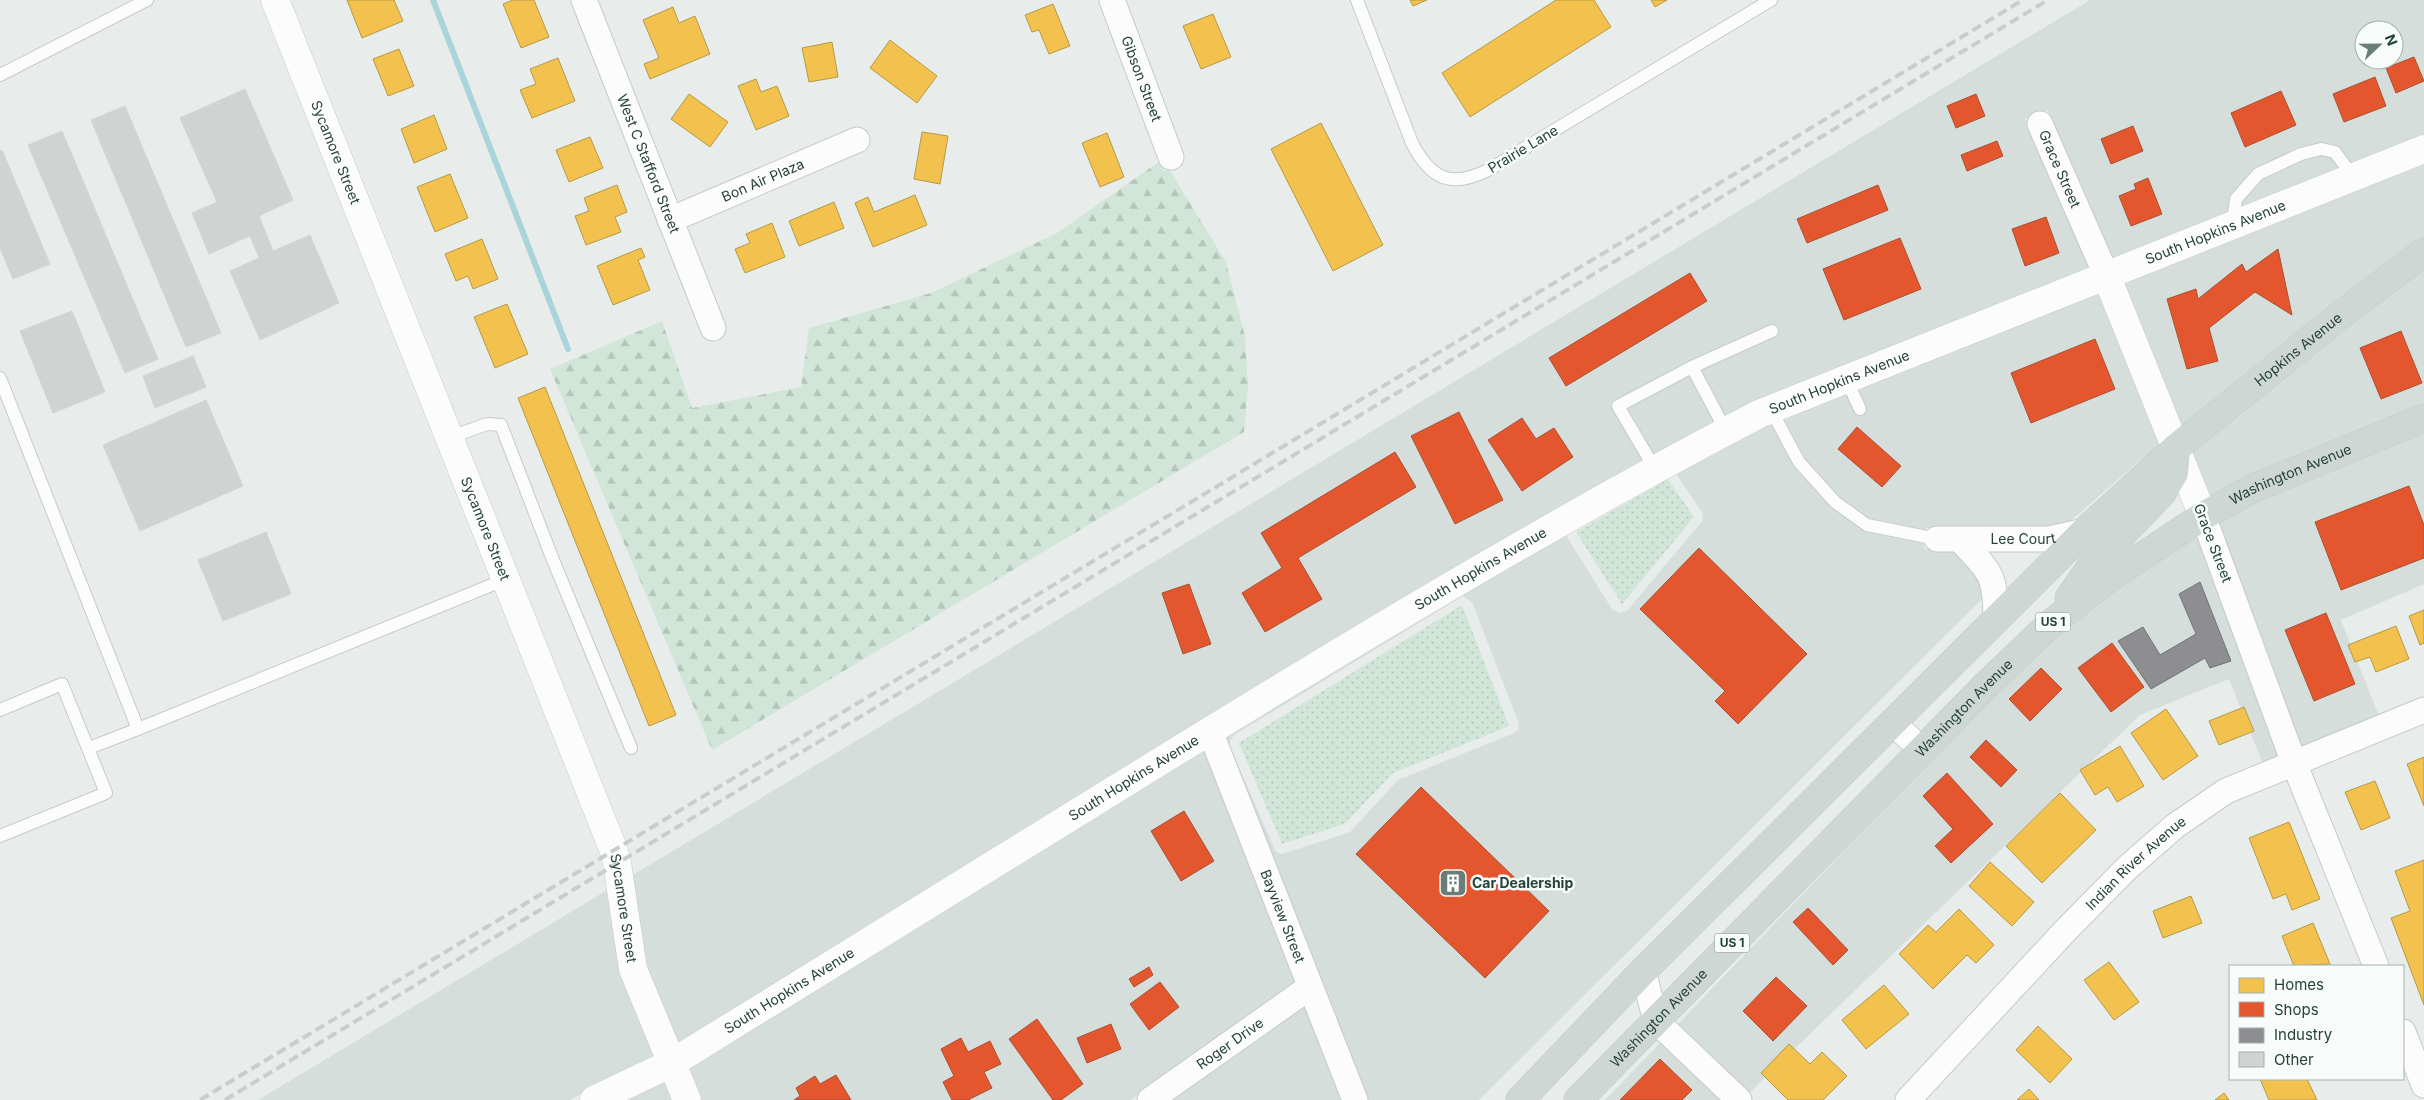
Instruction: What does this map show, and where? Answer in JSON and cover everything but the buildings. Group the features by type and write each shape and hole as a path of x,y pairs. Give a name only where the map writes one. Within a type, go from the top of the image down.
{"main road":[{"name":"Hopkins Avenue","path":"2176,448 2342,314 2424,252"},
{"name":"Washington Avenue","path":"1578,1100 1922,750 2049,625 2105,581 2203,516 2254,488 2424,418"},
{"path":"1520,1100 1643,971 1996,617 2085,531 2176,448"},
{"path":"2049,625 2092,567 2162,493 2174,473 2176,448"}],"street":[{"name":"Sycamore Street","path":"275,0 504,580 614,851 632,969 687,1100"},
{"name":"West C Stafford Street","path":"584,0 713,328"},
{"name":"Gibson Street","path":"1112,0 1171,157"},
{"name":"Grace Street","path":"2040,124 2107,277 2176,448 2294,763 2376,965"},
{"name":"Bon Air Plaza","path":"670,220 856,140"},
{"name":"South Hopkins Avenue","path":"594,1100 672,1063 1210,731 1472,573 1726,432 1771,410 1846,379 2107,277 2424,149"},
{"name":"Lee Court","path":"1948,539 2049,539 2085,531"},
{"name":"Lee Court","path":"1948,539 1992,576 1996,589 1996,617"},
{"name":"Indian River Avenue","path":"1908,1100 2065,931 2127,868 2175,826 2226,791 2424,710"},
{"path":"1892,722 1922,750"},
{"name":"Bayview Street","path":"1210,731 1355,1100"},
{"path":"1643,971 1656,1021 1739,1100"},
{"name":"Roger Drive","path":"1150,1100 1310,987"},
{"path":"2404,1034 2424,1084"},
{"path":"2417,1100 2424,1095"}],"lane":[{"path":"0,75 147,0"},
{"name":"Prairie Lane","path":"1357,0 1412,143 1422,162 1433,172 1458,181 1490,169 1771,0"},
{"path":"2232,227 2236,199 2258,174 2301,154 2321,149 2335,152 2354,178"},
{"path":"1655,470 1618,406 1692,367 1772,331"},
{"path":"1692,367 1726,432"},
{"path":"0,378 138,729"},
{"path":"1846,379 1860,410"},
{"path":"1771,410 1799,462 1835,502 1867,525 1948,539"},
{"path":"448,438 487,424 501,425 553,560 631,748"},
{"path":"89,748 504,580"},
{"path":"0,710 62,684 106,793 0,836"}],"shaded area":[{"path":"2090,0 2424,0 2424,138 2114,263 2047,110 2025,119 2092,272 1850,366 678,1046 644,966 631,876"},
{"path":"2424,161 2424,240 2181,430 2122,282"},
{"path":"2424,266 2424,407 2209,500 2190,451"},
{"path":"2100,291 2162,446 2141,465 2139,461 2067,524 2048,528 1966,529 1962,525 1957,529 1926,528 1924,549 1954,550 1981,581 1984,597 1479,1100 1368,1100 1324,990 1326,989 1321,982 1224,735 1566,531 1567,537 1612,609 1620,613 1627,611 1703,520 1702,512 1674,471 1764,424","holes":["1463,596 1472,602 1519,724 1518,730 1398,780 1350,832 1282,854 1276,852 1230,747 1230,741 1234,735"]},
{"path":"2424,430 2424,584 2341,620 2379,716 2301,748 2217,520 2259,498"},
{"path":"2196,533 2279,757 2263,764 2229,679 2140,715 1749,1093 1677,1025 2015,673 2112,589"},
{"path":"1204,747 1296,984 1131,1100 700,1100 687,1066"},
{"path":"609,889 657,1058 569,1100 258,1100"},
{"path":"1304,1005 1342,1100 1168,1100"},
{"path":"1661,1042 1722,1100 1605,1100"},
{"path":"665,1078 674,1100 618,1100"}],"green space":[{"path":"1160,161 1164,171 1169,169 1226,262 1245,336 1248,387 1244,432 712,750 550,369 662,321 692,408 801,387 809,328 931,293 1057,233"},
{"path":"1668,479 1694,517 1622,604 1576,532"},
{"path":"1462,605 1509,726 1393,773 1345,824 1282,844 1239,743"}],"waterway":[{"path":"433,0 568,349"}],"railway":[{"path":"200,1100 2023,0"},
{"path":"225,1100 2048,0"}],"place":[{"name":"Car Dealership","path":"1453,883"}]}
